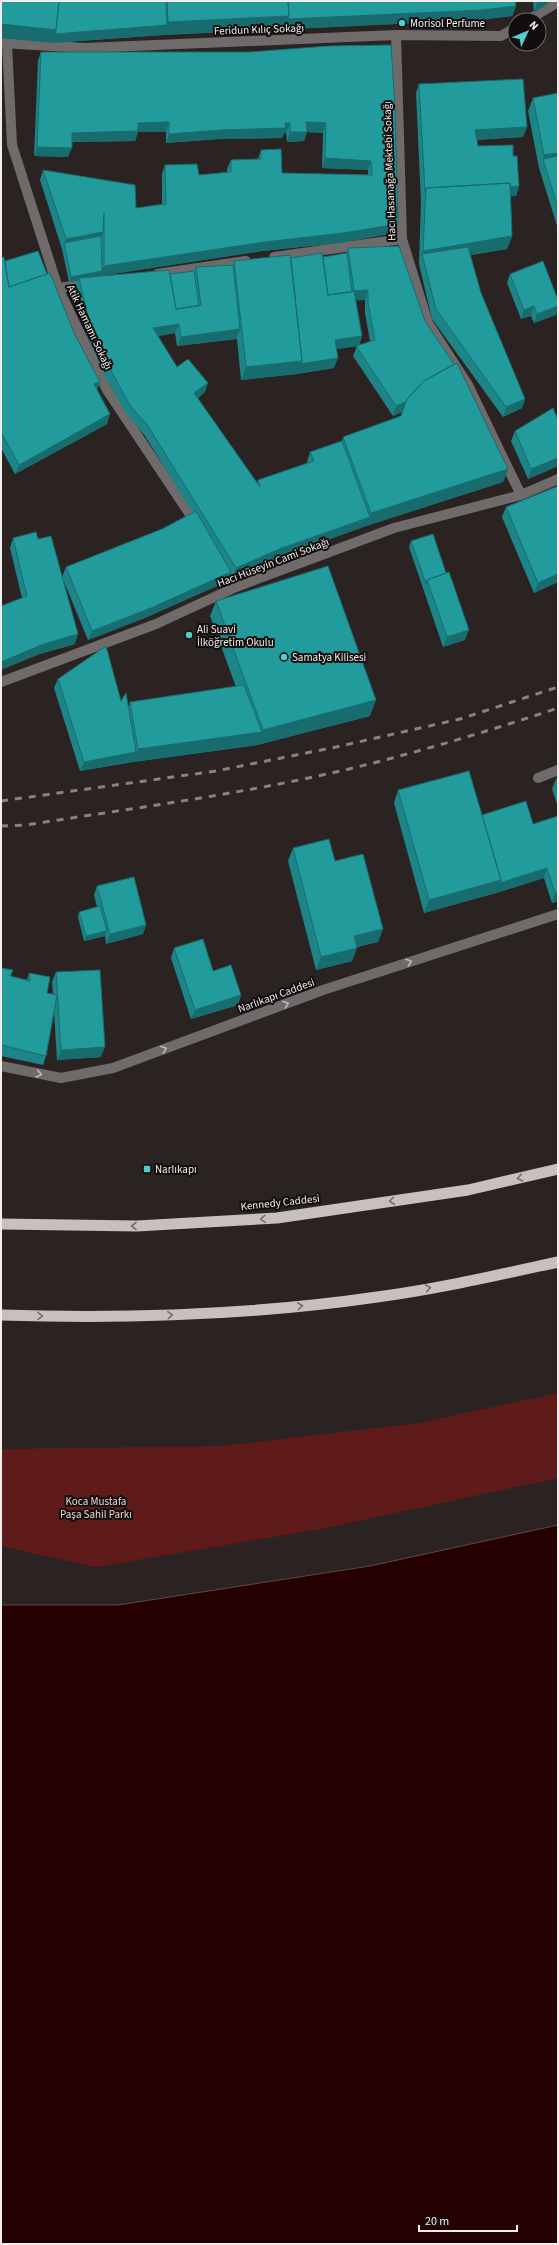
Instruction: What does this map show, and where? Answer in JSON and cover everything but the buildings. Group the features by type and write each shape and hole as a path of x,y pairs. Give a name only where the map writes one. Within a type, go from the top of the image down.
{"highway":[{"name":"Kennedy Caddesi","path":"1,1224 137,1226 277,1218 468,1190 558,1169"},
{"path":"1,1315 116,1317 276,1308 378,1297 558,1262"}],"street":[{"path":"541,12 558,2"},
{"name":"Feridun Kılıç Sokağı","path":"4,44 85,48 396,35 501,36 507,33"},
{"name":"Hacı Hasanağa Mektebi Sokağı","path":"396,35 402,239 428,323 468,385 521,495"},
{"name":"Atik Hamamı Sokağı","path":"4,44 12,145 58,288 107,390 175,489 204,535"},
{"path":"144,276 402,239"},
{"path":"58,288 97,282"},
{"name":"Hacı Hüseyin Cami Sokağı","path":"1,682 156,624 236,587 394,528 521,495 558,479"},
{"path":"216,555 236,587"},
{"path":"538,778 558,770"},
{"name":"Narlıkapı Caddesi","path":"1,1066 61,1078 113,1068 323,990 558,914"}],"green space":[{"name":"Koca Mustafa Paşa Sahil Parkı","path":"558,1393 558,1478 321,1529 95,1567 1,1546 1,1449 222,1446 419,1423"}],"shaded area":[{"path":"558,1525 558,2244 1,2244 1,1605 118,1605 370,1566"}],"railway":[{"path":"1,801 216,771 336,747 460,719 558,687"},
{"path":"1,826 26,825 148,806 309,778 428,748 558,708"}],"place":[{"name":"Morisol Perfume","path":"402,23"},
{"name":"Ali Suavi İlköğretim Okulu","path":"189,635"},
{"name":"Samatya Kilisesi","path":"284,657"},
{"name":"Narlıkapı","path":"147,1169"}]}
